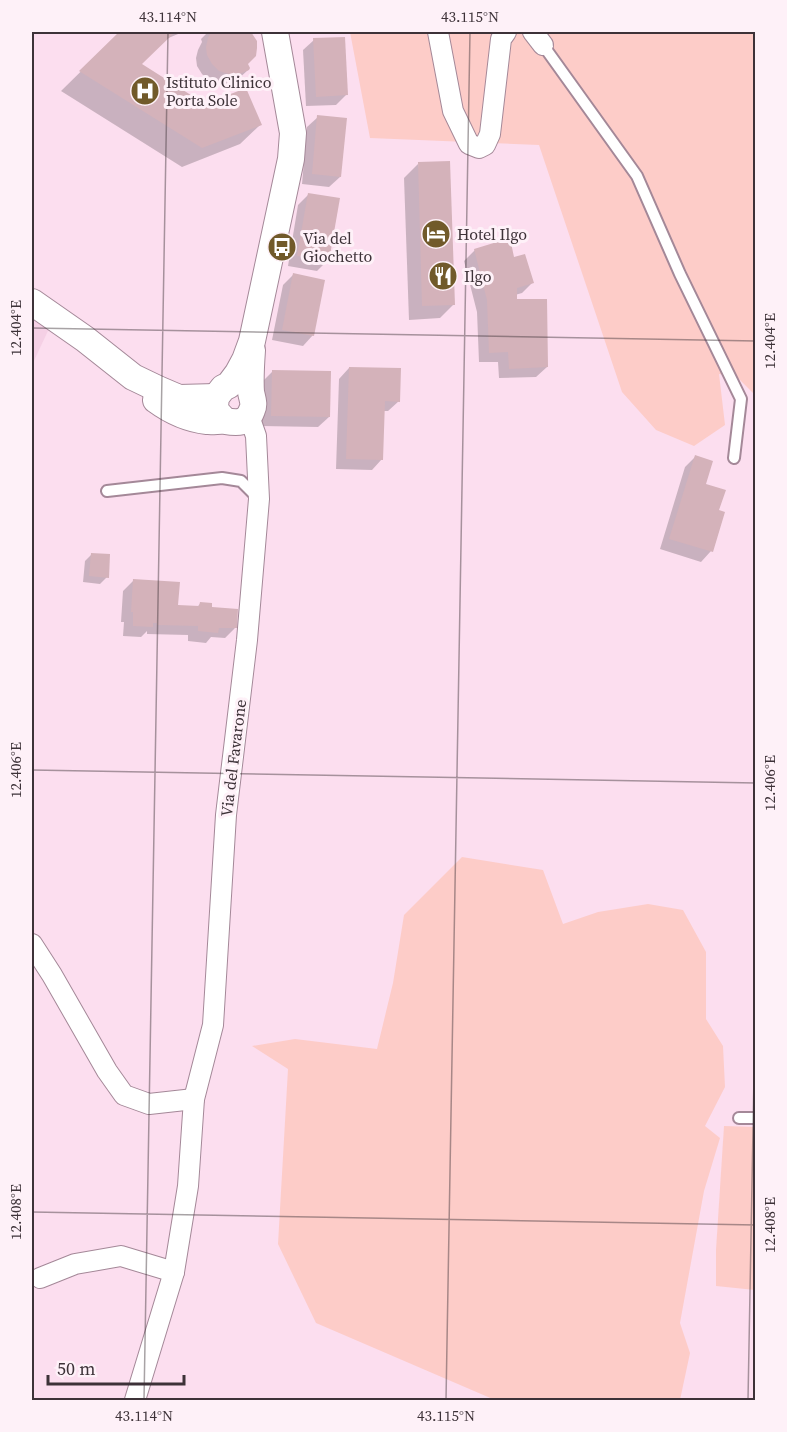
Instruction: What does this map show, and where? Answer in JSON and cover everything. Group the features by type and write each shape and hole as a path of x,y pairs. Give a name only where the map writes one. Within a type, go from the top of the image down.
{"street":[{"path":"32,302 134,377 158,389 179,398 234,403 252,341 291,159 293,133 275,32"},
{"path":"438,32 453,111 469,144 479,148 485,145 490,134 501,39 506,32"},
{"name":"Via del Favarone","path":"135,1401 174,1272 188,1186 195,1099 213,1025 226,815 247,640 259,499 256,436 234,403"},
{"path":"32,944 107,1071 124,1095 148,1104 195,1099"},
{"path":"40,1278 75,1264 120,1256 174,1272"}],"lane":[{"path":"538,38 637,176 680,274 741,399 734,458"},
{"path":"107,491 222,478 241,481 259,499"},
{"path":"739,1118 756,1118"}],"shaded area":[{"path":"350,32 755,32 755,395 737,377 719,374 725,425 694,446 656,430 622,392 539,145 370,138"},
{"path":"32,302 54,318 32,365"},
{"path":"462,857 543,870 563,924 598,912 648,904 683,910 706,952 706,1019 723,1046 725,1087 705,1126 720,1138 704,1191 680,1323 690,1353 680,1400 495,1400 316,1323 278,1244 288,1069 252,1046 295,1039 377,1049 393,983 404,915"},
{"path":"724,1126 755,1127 755,1290 716,1286"}],"building":[{"path":"119,32 175,32 142,64 205,104 246,88 262,125 202,148 79,71"},
{"path":"211,32 251,32 257,41 257,48 256,56 248,64 249,70 230,78 229,74 219,71 212,64 206,47"},
{"path":"345,37 348,95 316,97 313,38"},
{"path":"317,115 347,118 341,177 312,174"},
{"name":"Hotel Ilgo","path":"450,161 455,305 422,306 418,162"},
{"path":"308,193 340,198 329,261 297,256"},
{"path":"510,238 514,257 525,254 534,283 517,288 517,299 547,299 548,367 509,369 508,352 489,353 487,300 474,249"},
{"path":"293,273 325,280 314,336 282,330"},
{"path":"349,367 401,368 400,402 385,401 383,460 346,459"},
{"path":"272,370 331,371 330,417 271,416"},
{"path":"695,455 713,461 706,484 726,490 719,510 725,512 713,552 669,539"},
{"path":"91,553 110,554 109,578 89,576"},
{"path":"133,579 180,582 178,605 199,606 200,602 212,603 212,607 238,609 237,628 219,628 218,633 198,631 198,626 153,623 153,627 133,626 133,612 131,612"}],"place":[{"name":"Istituto Clinico Porta Sole","path":"145,91"},
{"name":"Hotel Ilgo","path":"436,234"},
{"name":"Via del Giochetto","path":"282,247"},
{"name":"Ilgo","path":"443,276"}]}
